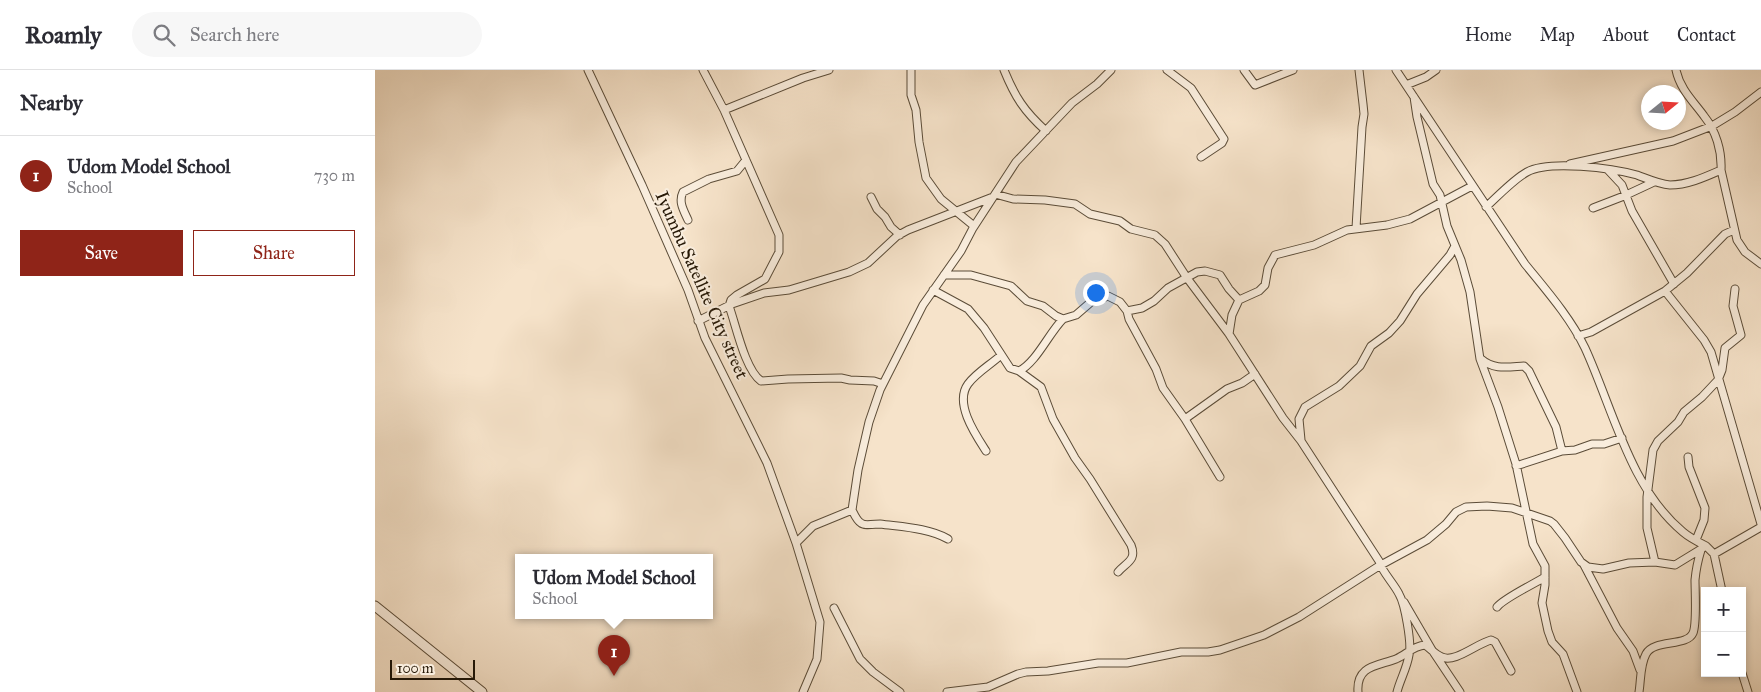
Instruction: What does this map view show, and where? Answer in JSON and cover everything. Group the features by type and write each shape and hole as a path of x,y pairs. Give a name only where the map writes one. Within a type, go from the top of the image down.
{"street":[{"name":"Iyumbu Satellite City street","path":"588,70 642,185 688,290 698,321 767,463 796,542 820,622 817,659 803,692"},
{"path":"703,70 724,110 779,235 779,252 765,279 737,295 731,300 729,306 742,347 753,373 761,381 841,378 875,381 883,384"},
{"path":"800,70 803,78"},
{"path":"724,110 803,78 829,70"},
{"path":"911,70 911,95 916,110 919,142 926,178 941,199 974,226"},
{"path":"1004,70 1017,98 1028,115 1046,131"},
{"path":"948,540 939,534 912,528 863,524 852,510 864,441 883,384 917,316 933,290 961,252 974,226 1016,162 1072,103 1097,84 1111,70"},
{"path":"1167,70 1191,88 1222,136 1221,143 1201,157"},
{"path":"1244,70 1255,85 1293,70"},
{"path":"1356,228 1361,127 1364,114 1359,70"},
{"path":"1397,70 1525,264 1547,291 1578,336 1584,346 1631,458 1648,490 1661,510 1684,533 1714,554 1721,587"},
{"path":"1406,85 1426,77 1436,70"},
{"path":"1676,70 1680,84 1691,101 1712,126 1718,140 1722,162 1721,170 1734,230 1741,247 1761,264"},
{"path":"1558,167 1673,141 1712,126 1759,96"},
{"path":"1414,97 1417,118 1433,184 1440,195 1447,226 1461,260 1470,292 1480,359 1499,407 1516,466 1533,544 1543,560 1545,576 1542,603 1548,631 1552,642 1563,654 1577,692"},
{"path":"688,220 681,204 683,192 709,179 737,171 746,160"},
{"path":"1486,206 1526,172 1540,167 1608,170 1672,185 1685,184 1721,170"},
{"path":"1608,170 1622,185 1632,211 1674,284"},
{"path":"1593,208 1654,182"},
{"path":"1229,334 1232,315 1239,300 1259,292 1265,285 1268,268 1275,255 1314,245 1340,232 1396,223 1413,218 1472,186"},
{"path":"698,321 729,306 764,293 789,290 849,272 869,263 901,235 994,195 1013,199 1045,200 1075,204 1090,214 1120,221 1131,229 1155,235 1165,244 1187,278 1229,334 1283,418 1301,441 1379,561 1379,566 1386,573 1401,596 1432,650 1460,692"},
{"path":"871,197 877,209 891,227 901,235"},
{"path":"1578,336 1591,332 1665,291 1687,273 1725,234 1734,230"},
{"path":"1301,441 1299,419 1305,407 1339,386 1360,366 1371,346 1389,333 1400,321 1417,294 1450,256 1455,246"},
{"path":"1127,311 1142,308 1154,301 1168,288 1197,272 1205,270 1220,274 1229,289 1239,300"},
{"path":"944,275 970,275 1011,286 1027,301 1043,306 1063,319"},
{"path":"1655,562 1647,528 1648,490 1654,447 1684,412 1718,380 1722,370 1725,348 1741,336 1733,306 1735,289"},
{"path":"933,290 968,309 984,328 1000,356 1010,368 1019,371 1041,387 1053,419 1134,552 1132,559 1118,572"},
{"path":"1665,291 1704,340 1711,352 1761,526 1714,554"},
{"path":"1019,371 1026,367 1063,319 1075,315 1091,302 1107,296 1120,302 1127,311 1129,319 1156,369 1163,388 1185,418 1220,477"},
{"path":"986,451 969,423 963,397 969,382 1000,356"},
{"path":"1480,359 1489,366 1523,366 1529,371 1556,427 1562,451"},
{"path":"1185,418 1227,389 1242,383 1255,374"},
{"path":"1516,466 1562,451 1575,450 1593,444 1604,444 1622,438"},
{"path":"1688,457 1689,467 1705,508 1704,520 1696,540"},
{"path":"947,692 988,687 1026,672 1048,671 1098,663 1127,663 1181,652 1200,653 1220,650 1264,635 1299,617 1379,566 1427,540 1446,524 1459,509 1487,506 1512,508 1554,524 1584,565 1617,628 1637,658 1641,678"},
{"path":"796,542 813,526 852,510"},
{"path":"1584,565 1603,569 1655,562 1675,565 1704,548"},
{"path":"1639,692 1643,662 1649,650 1688,639 1693,635 1695,578 1697,565 1704,548"},
{"path":"1497,607 1501,601 1545,576"},
{"path":"1397,692 1410,650 1401,596"},
{"path":"375,606 482,692"},
{"path":"834,608 860,660 900,692"},
{"path":"1358,692 1358,681 1367,669 1396,659 1410,650 1425,645 1439,656 1448,659 1456,658 1475,646 1491,640 1495,642 1511,671"},
{"path":"1743,677 1748,692"}],"place":[{"name":"Udom Model School","path":"614,676"}]}
